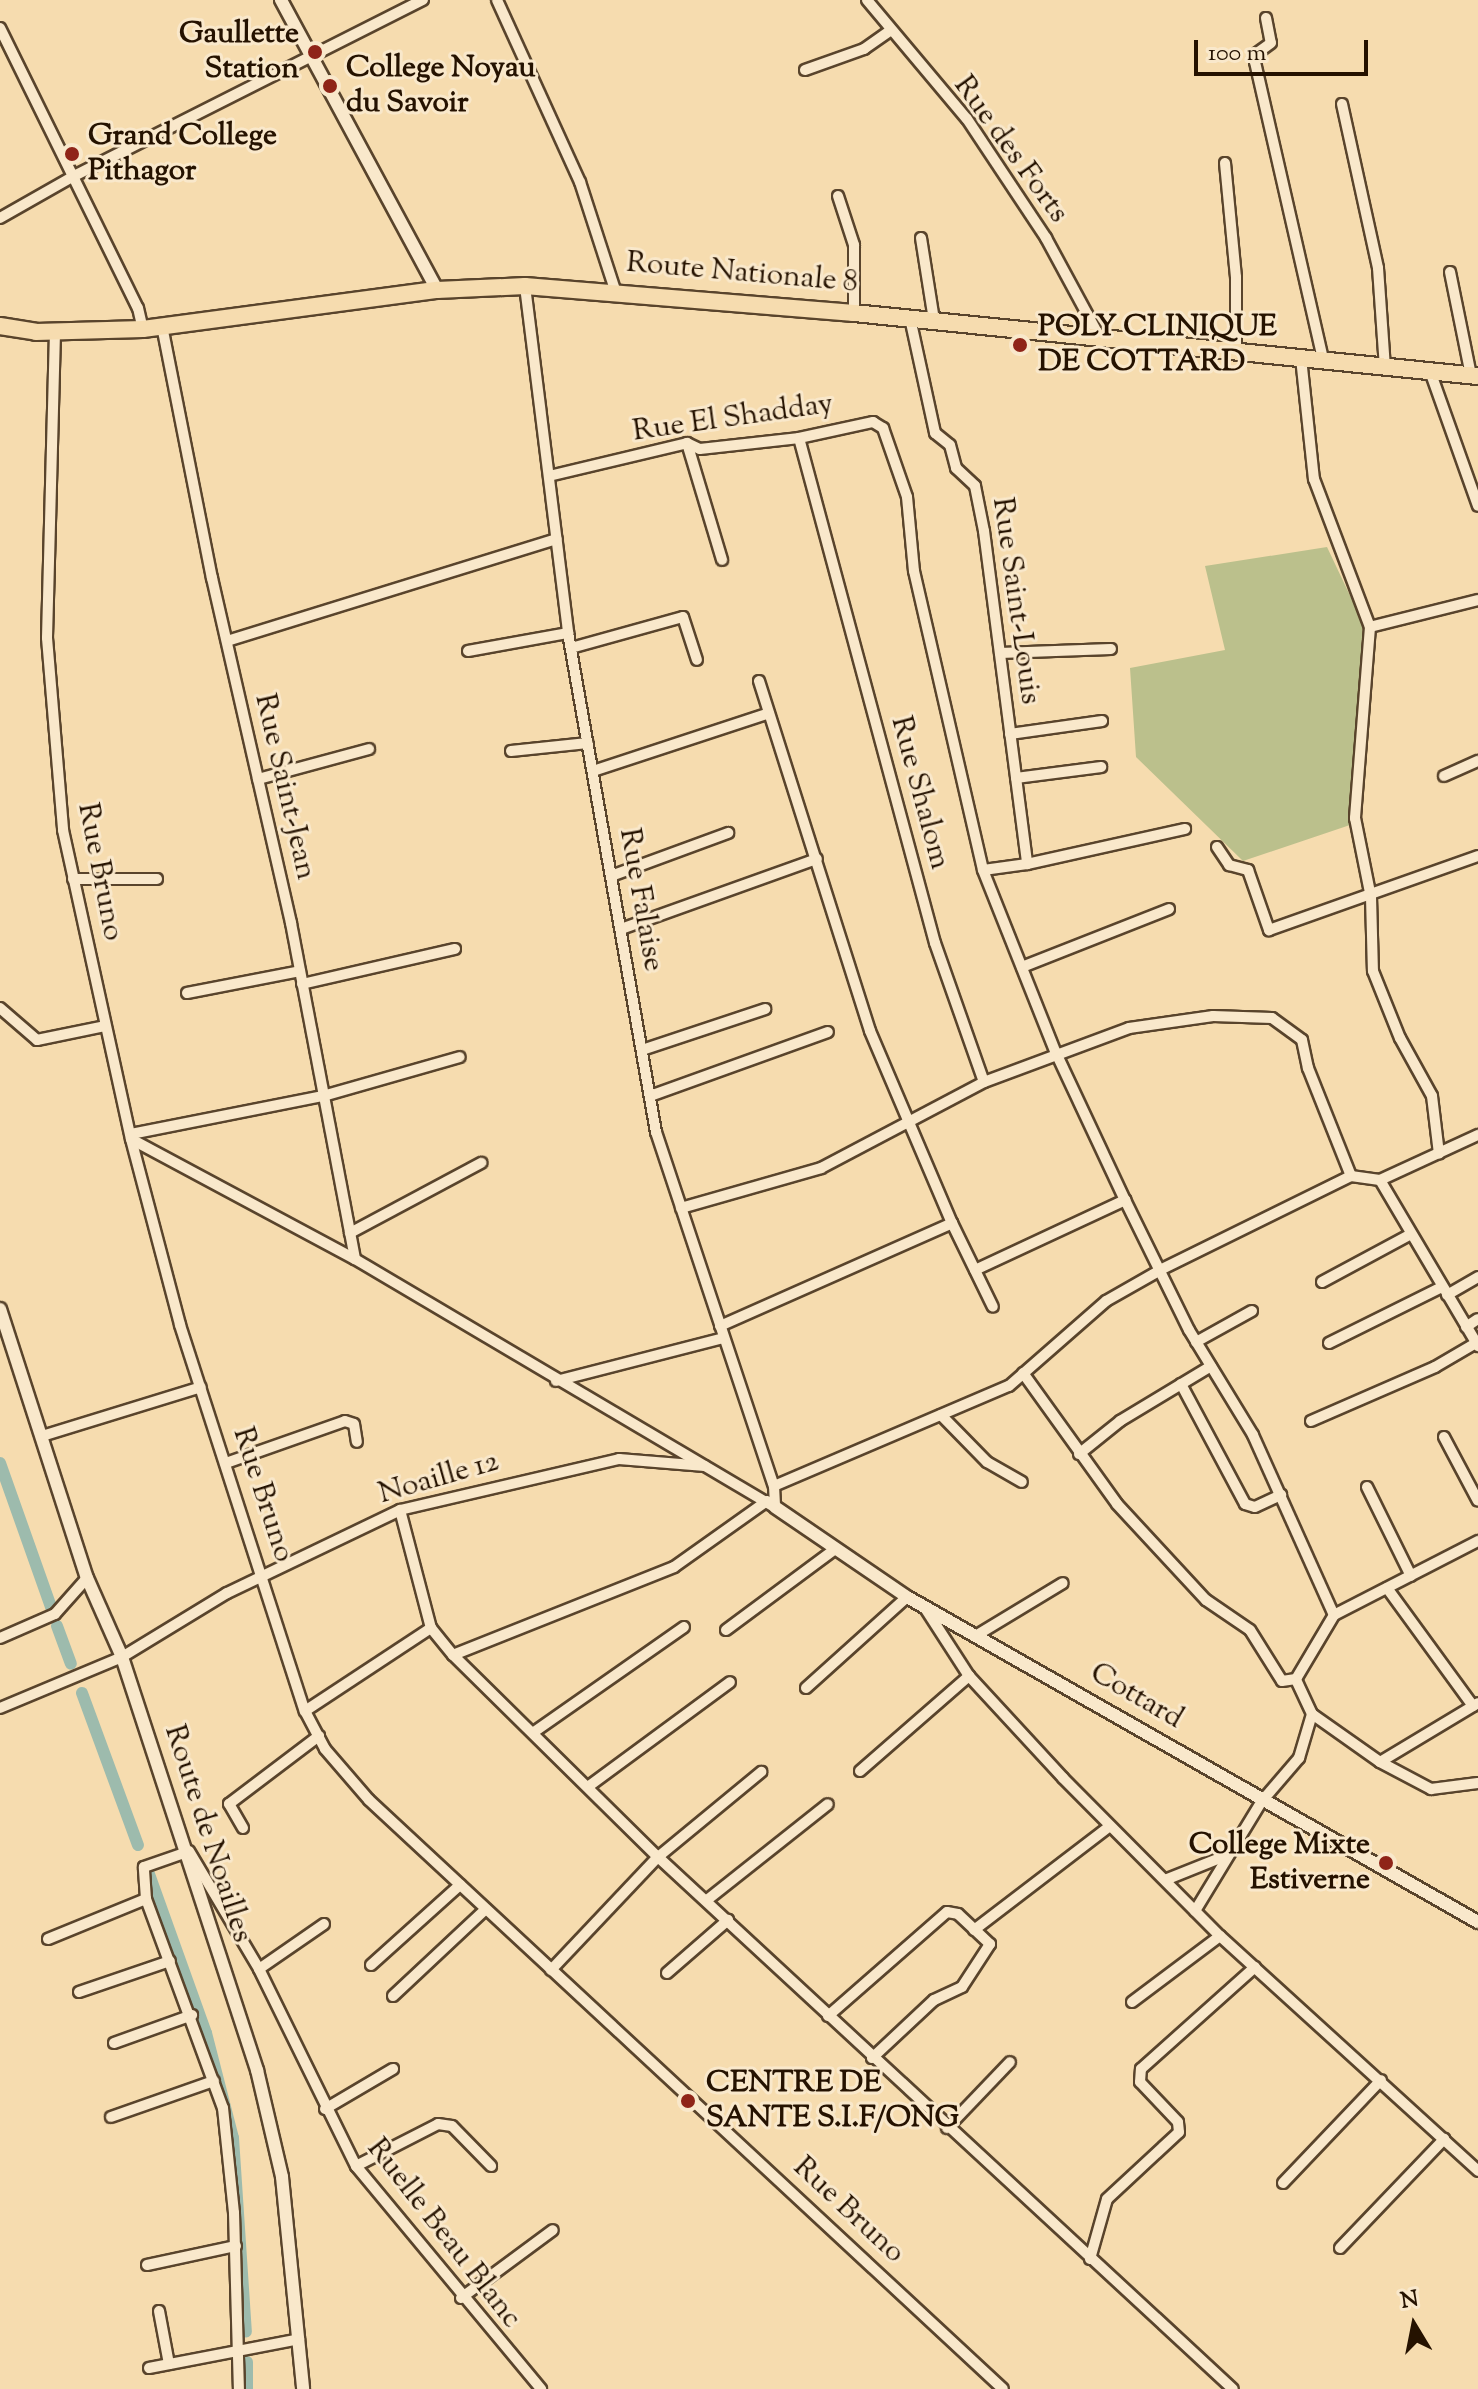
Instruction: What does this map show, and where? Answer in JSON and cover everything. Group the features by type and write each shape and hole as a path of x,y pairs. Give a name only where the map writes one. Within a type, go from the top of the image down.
{"main road":[{"name":"Route Nationale 8","path":"0,326 55,332 143,329 437,290 525,286 615,290 934,320 1474,376"}],"street":[{"path":"281,0 437,290"},
{"path":"0,218 74,176 423,0"},
{"path":"497,0 580,182 615,290"},
{"name":"Rue des Forts","path":"867,0 967,119 1046,238 1100,338"},
{"path":"1266,18 1271,43 1256,54 1255,62 1323,360"},
{"path":"0,28 138,308 143,329"},
{"path":"805,70 864,49 890,31"},
{"path":"1342,104 1378,268 1385,367"},
{"path":"1225,163 1236,277 1236,351"},
{"path":"838,196 854,245 854,313"},
{"path":"921,238 934,320"},
{"path":"1450,272 1474,376"},
{"name":"Rue Falaise","path":"525,286 568,633 650,1096 681,1208 774,1486 771,1504"},
{"name":"Rue Saint-Louis","path":"910,318 935,433 950,445 956,468 975,486 1027,864"},
{"name":"Rue Saint-Jean","path":"162,326 300,971 355,1259"},
{"name":"Rue Bruno","path":"55,332 47,638 63,830 131,1136 201,1387 305,1711 319,1736 369,1800 1003,2389"},
{"path":"1301,358 1314,479 1370,627 1355,818 1371,897 1373,971 1400,1038 1432,1096 1439,1154"},
{"path":"1430,371 1478,506"},
{"name":"Rue El Shadday","path":"549,476 687,443 700,449 799,438 877,423 907,497 914,571 983,870"},
{"name":"Rue Shalom","path":"799,438 935,943 984,1082"},
{"path":"687,443 722,560"},
{"path":"227,641 557,539"},
{"path":"1370,627 1478,600"},
{"path":"571,648 683,617 697,660"},
{"path":"468,651 568,633"},
{"path":"1000,653 1111,649"},
{"path":"759,681 870,1031 952,1223 993,1307"},
{"path":"593,771 769,713"},
{"path":"1010,734 1102,721"},
{"path":"511,751 588,743"},
{"path":"258,779 369,749"},
{"path":"1444,776 1478,761"},
{"path":"1016,778 1101,767"},
{"path":"1185,829 1027,864 983,870 1056,1053 1125,1200 1196,1342 1253,1435 1334,1615"},
{"path":"611,876 728,833"},
{"path":"1217,847 1224,861 1248,870 1269,930 1371,897 1478,856"},
{"path":"621,929 817,859"},
{"path":"73,879 157,879"},
{"path":"1022,967 1169,909"},
{"path":"302,984 455,949"},
{"path":"187,993 300,971"},
{"path":"0,1008 37,1040 105,1026"},
{"path":"642,1050 765,1009"},
{"path":"681,1208 821,1168 984,1082 1056,1053 1155,1023 1272,1018 1302,1040 1308,1068 1351,1176"},
{"path":"650,1096 828,1032"},
{"path":"131,1136 323,1096 460,1057"},
{"path":"774,1486 996,1392 1023,1373 1106,1301 1162,1269 1351,1176 1380,1180 1478,1135"},
{"path":"131,1136 355,1259 556,1381 771,1504 674,1567 453,1655"},
{"path":"350,1233 481,1163"},
{"path":"1311,1421 1435,1367 1477,1345 1380,1180"},
{"path":"975,1270 1125,1200"},
{"path":"720,1326 952,1223"},
{"path":"1322,1282 1411,1234"},
{"path":"1329,1343 1478,1277"},
{"name":"Route de Noailles","path":"0,1309 87,1578 122,1657 257,2070 278,2162 303,2389"},
{"path":"1196,1342 1252,1311"},
{"path":"1466,1327 1478,1319"},
{"path":"556,1381 724,1338"},
{"path":"1079,1454 1120,1421 1211,1366"},
{"path":"1023,1373 1117,1504 1206,1600 1250,1630 1282,1681 1296,1679"},
{"path":"1181,1384 1245,1504 1255,1507 1281,1495"},
{"path":"42,1436 201,1387"},
{"path":"941,1415 987,1462 1022,1482"},
{"path":"226,1463 345,1421 354,1424 357,1442"},
{"path":"1444,1437 1478,1501"},
{"name":"Noaille 12","path":"0,1708 122,1657 185,1616 400,1510 619,1459 705,1466"},
{"path":"1367,1487 1411,1576"},
{"name":"Cottard","path":"771,1504 925,1608 1478,1922"},
{"path":"400,1510 431,1628 453,1655 658,1857 947,2128 1233,2389"},
{"path":"1296,1679 1334,1615 1478,1541"},
{"path":"726,1630 835,1549"},
{"path":"0,1638 55,1614 87,1578"},
{"path":"977,1635 1063,1583"},
{"path":"1380,1762 1476,1705 1387,1588"},
{"path":"806,1688 907,1597"},
{"path":"925,1608 969,1676 1110,1826 1220,1936 1478,2171"},
{"path":"534,1732 684,1627"},
{"path":"305,1711 431,1628"},
{"path":"860,1771 969,1676"},
{"path":"1296,1679 1312,1714 1380,1762 1431,1789 1478,1783"},
{"path":"589,1786 730,1682"},
{"path":"1195,1911 1225,1856 1262,1801 1299,1758 1312,1714"},
{"path":"243,1828 229,1804 319,1736"},
{"path":"551,1970 658,1857 761,1772"},
{"path":"707,1900 828,1804"},
{"path":"974,1930 1110,1826"},
{"path":"186,1849 144,1867 146,1899 192,2015 214,2081 230,2150 239,2389"},
{"name":"Ruelle Beau Blanc","path":"186,1849 259,1969 325,2109 356,2166 461,2298 541,2389"},
{"path":"1165,1880 1225,1856"},
{"path":"371,1965 460,1885"},
{"path":"48,1939 146,1899"},
{"path":"393,1996 486,1909"},
{"path":"828,2016 941,1915 958,1914 990,1946 972,1964 965,1983 934,2000 872,2058"},
{"path":"667,1973 728,1920"},
{"path":"259,1969 324,1924"},
{"path":"1132,2002 1220,1936"},
{"path":"79,1992 170,1961"},
{"path":"1090,2259 1107,2199 1179,2132 1178,2122 1140,2082 1141,2069 1255,1967"},
{"path":"114,2043 192,2015"},
{"path":"947,2128 1010,2062"},
{"path":"325,2109 393,2069"},
{"path":"1283,2183 1381,2080"},
{"path":"111,2117 214,2081"},
{"path":"356,2166 438,2124 452,2126 491,2166"},
{"path":"1340,2248 1444,2139"},
{"path":"461,2298 553,2230"},
{"path":"147,2265 236,2246"},
{"path":"159,2311 169,2364"},
{"path":"149,2368 299,2339"}],"green space":[{"path":"1327,547 1363,623 1350,825 1243,861 1136,757 1130,668 1225,650 1205,566"}],"waterway":[{"path":"0,1463 52,1610"},
{"path":"57,1626 71,1664"},
{"path":"82,1693 138,1845"},
{"path":"149,1874 206,2033 233,2138 246,2332"},
{"path":"247,2362 247,2389"}],"place":[{"name":"Gaullette Station","path":"315,52"},
{"name":"College Noyau du Savoir","path":"330,86"},
{"name":"Grand College Pithagor","path":"72,154"},
{"name":"POLY CLINIQUE DE COTTARD","path":"1020,345"},
{"name":"College Mixte Estiverne","path":"1386,1863"},
{"name":"CENTRE DE SANTE S.I.F/ONG","path":"688,2101"}]}
